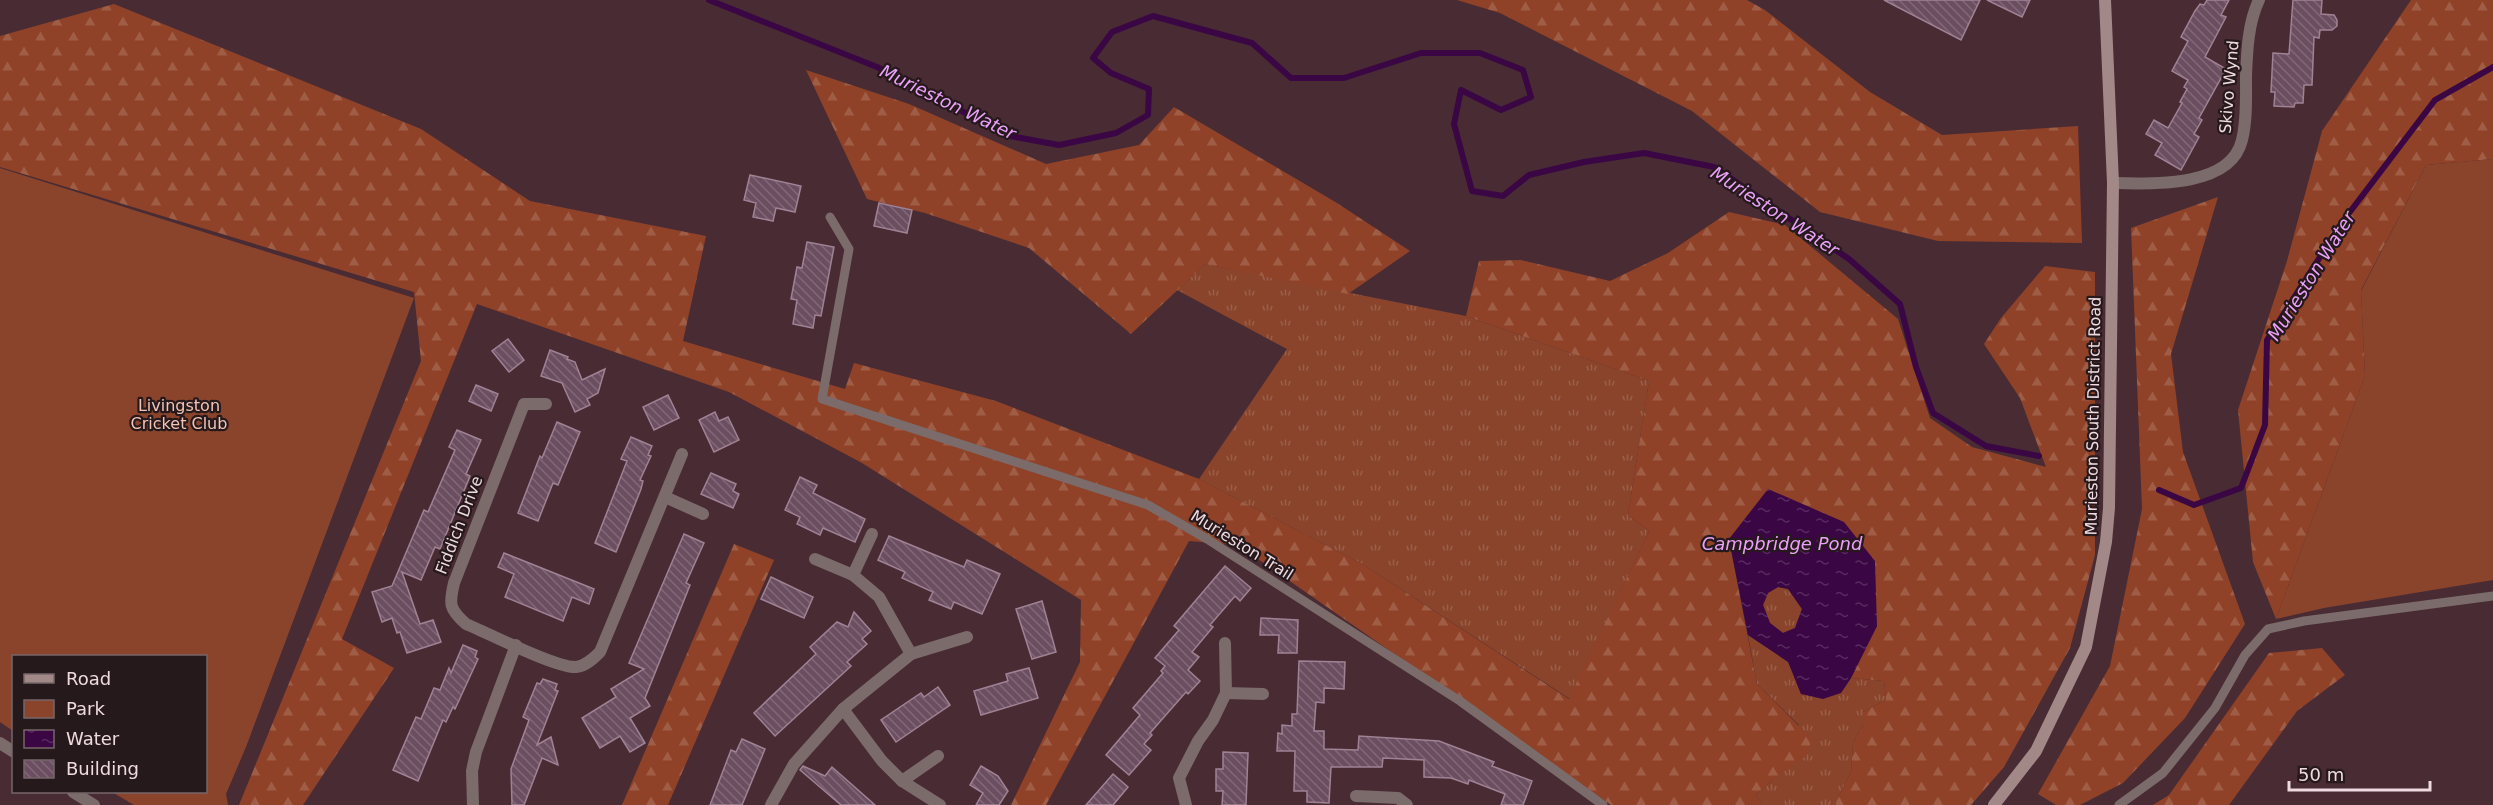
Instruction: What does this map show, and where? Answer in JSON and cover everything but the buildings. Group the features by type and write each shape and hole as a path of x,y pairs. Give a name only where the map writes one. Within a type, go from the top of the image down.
{"street":[{"name":"Murieston South District Road","path":"1994,805 2037,751 2086,647 2106,542 2109,508 2113,183 2105,0"},
{"name":"Skivo Wynd","path":"2113,183 2187,181 2217,171 2232,160 2242,142 2247,48 2259,0"},
{"name":"Fiddich Drive","path":"546,404 524,404 454,583 450,601 454,614 466,624 557,663 577,667 590,661 600,652 682,454"},
{"path":"665,497 703,514"},
{"path":"854,575 872,534"},
{"path":"815,559 854,575 879,597 911,654"},
{"path":"771,805 794,764 843,709 911,654 967,637"},
{"path":"1186,805 1179,778 1227,693 1225,643"},
{"path":"473,805 472,771 476,752 516,645"},
{"path":"1227,693 1263,694"},
{"path":"843,709 882,761 902,781 940,805"},
{"path":"902,781 938,756"},
{"path":"75,793 94,805"},
{"path":"1356,796 1398,798 1407,805"}],"lane":[{"name":"Murieston Trail","path":"830,217 849,249 822,399 1148,505 1207,539 1460,701 1603,805"},
{"path":"2120,805 2163,773 2215,708 2244,655 2268,629 2304,621 2493,596"}],"green space":[{"path":"1457,0 1747,0 1765,10 1870,92 1942,135 2078,126 2082,243 1938,241 1820,212 1692,111 1500,13"},
{"path":"2411,0 2493,0 2493,159 2426,165 2361,290 2365,376 2276,619 2253,562 2238,410 2287,261 2322,131"},
{"path":"114,4 421,129 530,201 706,236 683,341 845,389 854,363 996,401 1199,479 1364,565 1569,699 1649,531 1628,515 1649,381 1466,316 1479,261 1521,260 1610,281 1668,253 1729,212 1785,225 1898,319 1930,418 1972,447 2046,467 2020,398 1984,344 2001,318 2045,266 2095,272 2095,555 2070,648 2004,767 1971,805 1836,805 1851,772 1853,743 1863,724 1863,712 1886,700 1884,681 1851,678 1877,626 1729,540 1757,684 1812,739 1806,756 1772,780 1756,795 1763,805 1611,805 1238,545 1189,541 1046,805 1011,805 1080,662 1081,600 862,463 729,392 477,304 342,639 394,668 303,805 239,805 421,361 414,292 0,167 0,36"},
{"path":"806,70 909,104 1046,164 1139,145 1174,107 1337,203 1410,251 1348,294 1205,264 1131,334 1029,248 925,213 867,199"},
{"path":"2493,159 2493,580 2324,608 2276,619 2365,376 2361,291 2426,165"},
{"name":"Livingston Cricket Club","path":"0,168 414,298 246,747 226,794 228,805 134,805 114,793 207,793 207,655 12,655 12,730 0,722"},
{"path":"2218,197 2171,354 2183,452 2245,624 2185,718 2123,783 2080,805 2056,805 2038,794 2110,666 2142,509 2131,228"},
{"path":"1205,264 1466,316 1649,381 1628,515 1649,531 1570,699 1364,565 1199,479 1287,349 1177,290"},
{"path":"734,544 774,560 668,805 622,805"},
{"path":"1778,587 1788,589 1802,609 1795,628 1783,633 1770,623 1763,605 1768,593"},
{"path":"1748,635 1789,662 1801,694 1841,693 1851,678 1884,681 1886,700 1863,712 1863,724 1853,743 1851,772 1836,805 1763,805 1756,795 1772,780 1799,725 1757,684"},
{"path":"2322,648 2345,675 2297,711 2229,805 2153,805 2169,795 2269,653"}],"water":[{"name":"Campbridge Pond","path":"1768,489 1844,522 1875,561 1877,626 1841,693 1823,699 1801,694 1788,662 1748,635 1729,539","holes":["1778,587 1788,589 1802,609 1795,628 1783,633 1770,623 1763,605 1768,593"]}],"waterway":[{"name":"Murieston Water","path":"709,0 877,67 1010,136 1059,145 1116,133 1148,115 1149,89 1111,73 1093,58 1112,32 1153,16 1252,43 1291,78 1344,78 1421,53 1480,53 1523,70 1531,97 1501,110 1461,90 1454,124 1472,191 1503,196 1529,175 1584,162 1644,153 1714,167 1849,259 1900,304 1916,367 1933,413 1986,446 2039,456"},
{"name":"Murieston Water","path":"2159,490 2194,505 2241,488 2265,425 2267,340 2343,221 2435,100 2493,67"}]}
